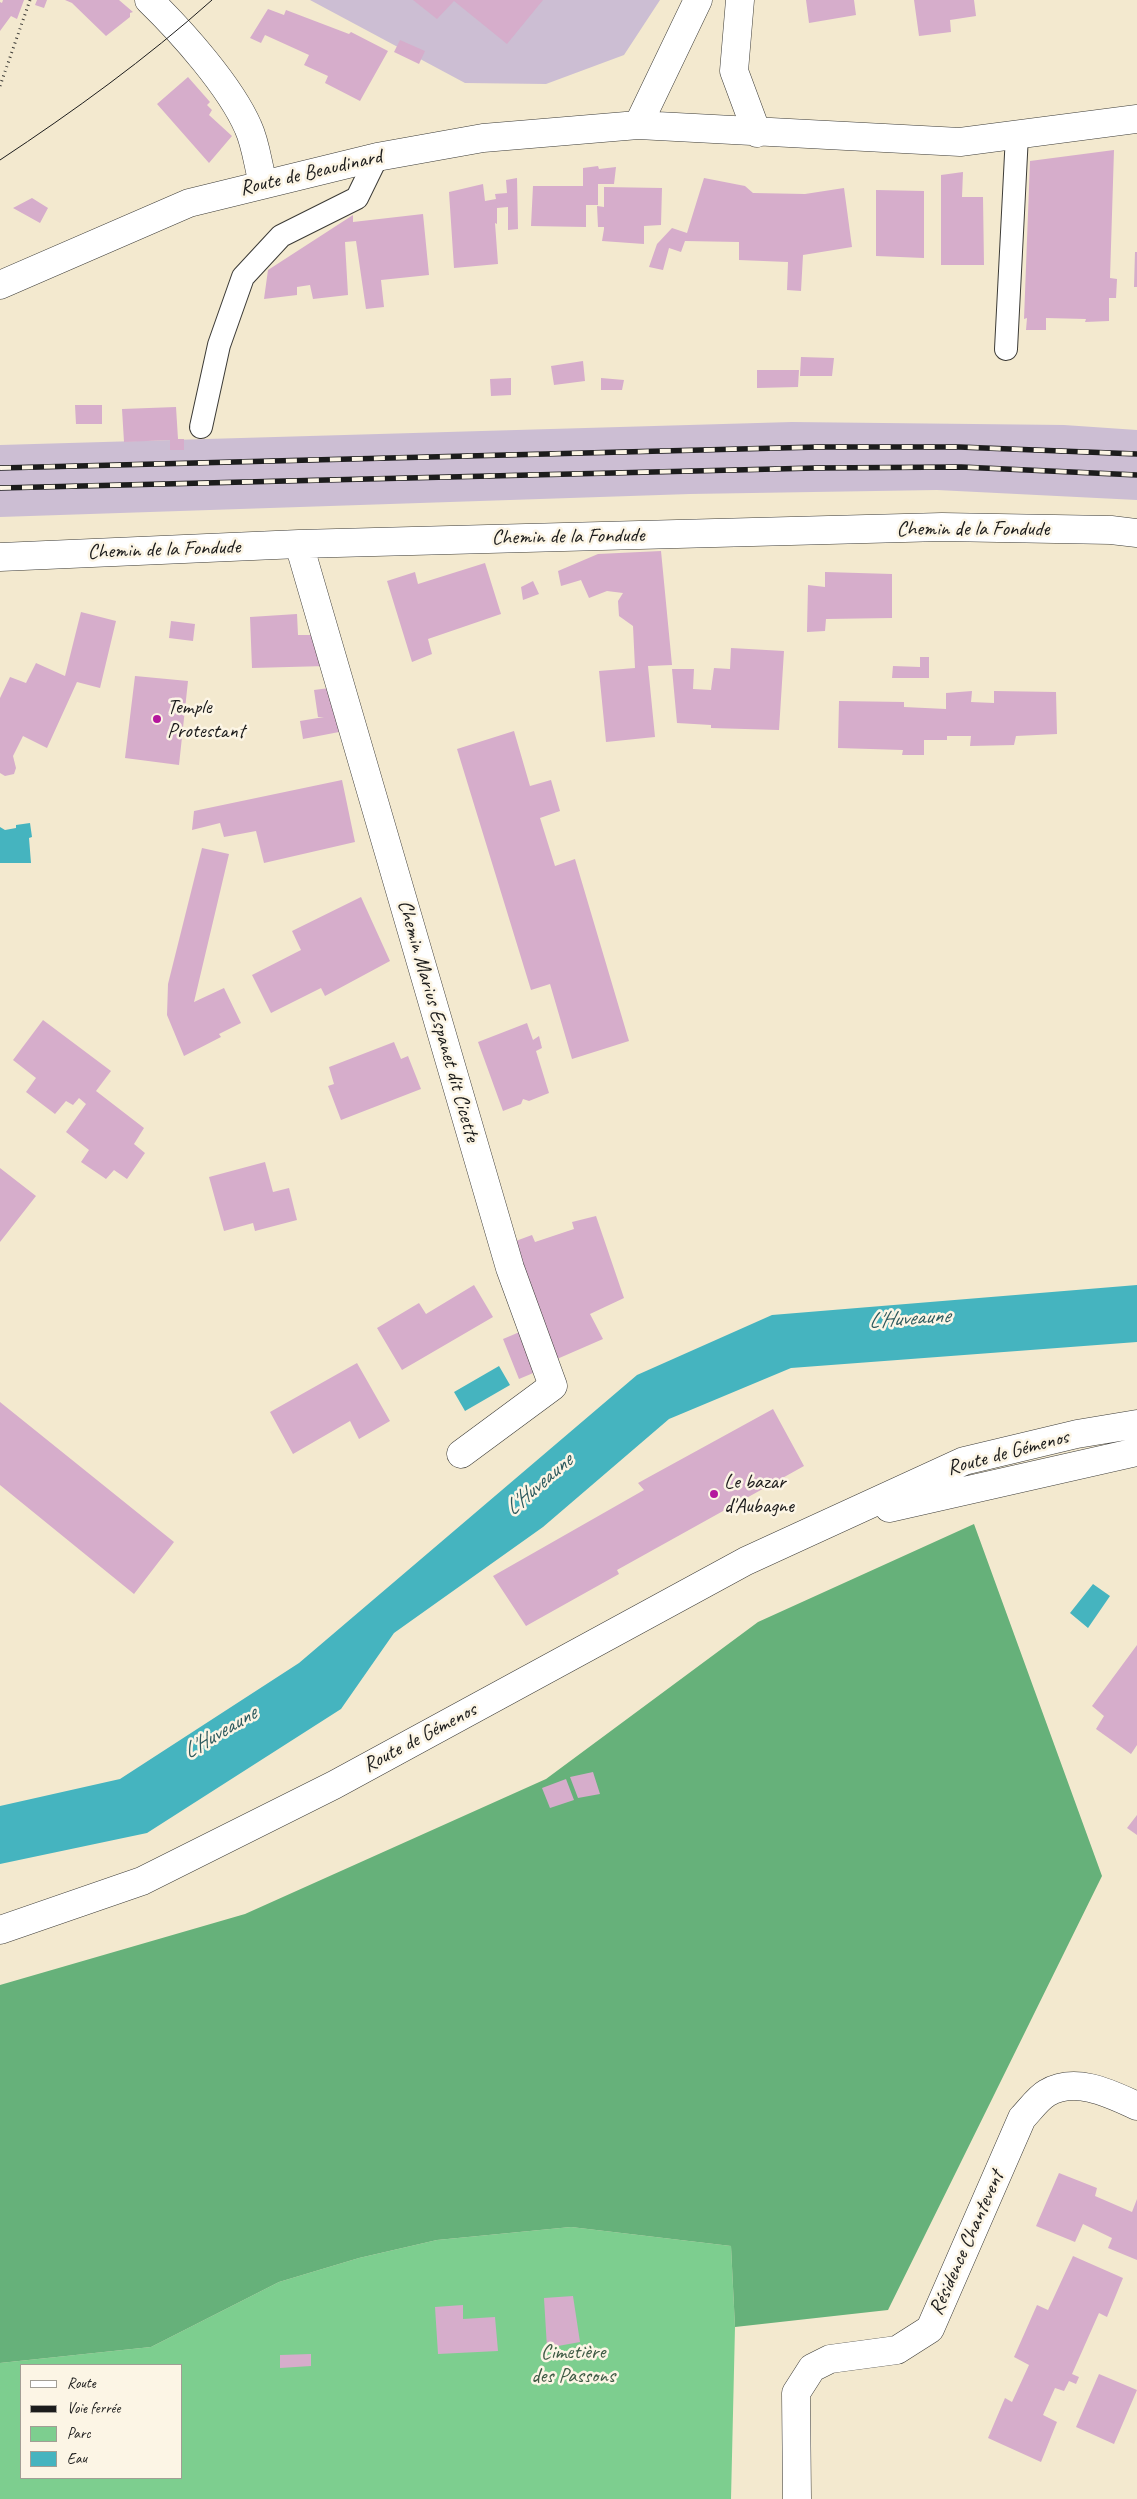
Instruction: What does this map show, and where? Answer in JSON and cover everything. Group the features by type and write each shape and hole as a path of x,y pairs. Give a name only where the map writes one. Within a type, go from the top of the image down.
{"street":[{"path":"638,125 698,0"},
{"path":"740,0 734,71 757,133"},
{"path":"158,8 231,97 249,129 263,184"},
{"name":"Route de Beaudinard","path":"0,285 189,203 377,157 483,138 638,125 757,133 960,142 1137,119"},
{"name":"Chemin de la Fondude","path":"0,557 299,544 942,527 1110,530 1137,533"},
{"name":"Chemin Marius Espanet dit Cicette","path":"299,544 510,1268 553,1386 460,1454"},
{"name":"Route de Gémenos","path":"0,1930 142,1881 334,1785 746,1561 964,1461 1077,1434 1137,1424"},
{"name":"Route de Gémenos","path":"829,1522 1137,1452"},
{"name":"Résidence Chantevent","path":"797,2499 796,2393 812,2368 830,2359 897,2350 930,2329 1022,2118 1047,2093 1070,2087 1102,2089 1137,2106"}],"lane":[{"path":"1006,349 1017,134"},
{"path":"201,427 219,345 243,277 281,236 357,198 377,157"}],"path":[{"path":"0,86 30,0"}],"shaded area":[{"path":"310,0 660,0 624,55 546,84 465,83"},
{"path":"792,422 1064,425 1137,430 1137,500 937,490 690,494 0,517 0,445"}],"green space":[{"path":"974,1524 1102,1876 888,2310 735,2327 731,2246 571,2227 437,2240 359,2258 279,2282 151,2347 0,2363 0,1985 245,1914 546,1779 758,1622"},
{"name":"Cimetière des Passons","path":"571,2227 731,2246 735,2327 731,2499 0,2499 0,2363 151,2347 279,2282 359,2258 437,2240"}],"water":[{"path":"30,823 32,837 29,838 31,863 0,863 0,827 5,830 16,828 16,825"},
{"name":"L'Huveaune","path":"1137,1285 1137,1342 791,1368 669,1419 543,1527 394,1633 341,1709 147,1833 0,1864 0,1806 120,1779 299,1663 637,1375 772,1315"},
{"path":"499,1366 510,1385 465,1411 454,1392"},
{"path":"1093,1584 1110,1596 1088,1628 1070,1613"}],"building":[{"path":"3,0 24,0 17,19 11,16 0,31 0,2 2,3"},
{"path":"37,0 47,0 44,8 35,5"},
{"path":"65,0 119,0 133,12 130,13 130,17 106,36 72,3"},
{"path":"413,0 543,0 507,44 454,1 437,19"},
{"path":"806,0 854,0 856,15 809,23"},
{"path":"914,0 974,0 976,16 950,20 951,32 919,36"},
{"path":"268,9 284,15 286,10 349,34 351,32 388,51 360,101 325,83 328,76 304,65 309,55 265,35 261,43 250,38"},
{"path":"400,40 425,51 419,64 394,52"},
{"path":"188,77 210,102 207,105 212,110 209,115 232,136 209,163 157,104"},
{"path":"1114,150 1110,278 1117,279 1116,298 1109,298 1109,321 1085,322 1086,319 1046,318 1046,330 1026,330 1027,318 1024,319 1030,161"},
{"path":"598,166 599,169 616,167 614,184 598,184 598,205 586,205 586,227 531,226 533,186 583,186 583,168"},
{"path":"963,172 962,197 983,197 984,265 941,265 941,175"},
{"path":"517,178 518,229 508,230 508,207 497,208 497,224 495,223 498,264 454,268 449,192 483,184 485,201 496,199 495,194 507,193 506,180"},
{"path":"704,178 745,186 753,193 805,194 844,188 852,247 803,255 801,291 787,290 788,262 739,260 739,242 685,241 681,252 669,248 663,270 649,267 657,244 672,228 687,233"},
{"path":"604,187 662,188 661,225 644,226 644,244 602,241 604,227 598,227 597,206 604,207"},
{"path":"876,190 924,191 924,258 876,256"},
{"path":"32,198 48,208 40,223 13,208"},
{"path":"423,214 429,275 381,280 384,307 366,309 356,241 345,242 348,295 313,299 310,285 297,287 297,295 264,299 268,270 353,215 353,222"},
{"path":"1135,252 1137,252 1137,287 1134,287"},
{"path":"801,357 834,358 832,376 800,376"},
{"path":"583,361 585,381 554,385 551,366"},
{"path":"757,370 799,370 798,387 757,388"},
{"path":"511,378 511,395 491,396 490,379"},
{"path":"601,378 624,380 622,390 601,390"},
{"path":"75,405 102,405 102,424 76,424"},
{"path":"176,407 178,439 184,439 184,450 170,450 170,440 124,442 122,409"},
{"path":"661,551 672,665 648,666 655,737 606,742 599,671 635,668 633,626 619,616 618,601 623,593 607,591 589,598 581,580 561,586 558,571 598,554"},
{"path":"485,563 501,614 428,639 432,654 412,662 387,581 415,572 418,584"},
{"path":"825,572 892,574 892,618 826,619 825,631 807,632 808,585 825,587"},
{"path":"533,581 539,594 523,600 521,587"},
{"path":"81,612 116,621 100,688 77,682 47,748 23,736 13,756 16,768 14,774 5,776 0,773 0,698 10,677 26,683 36,663 65,676"},
{"path":"297,614 298,635 321,635 326,666 252,668 250,617"},
{"path":"171,621 195,624 193,641 169,638"},
{"path":"731,648 784,651 779,730 711,728 711,725 677,723 672,669 694,669 693,689 711,690 714,668 730,669"},
{"path":"920,657 929,657 929,678 892,678 893,666 920,667"},
{"name":"Temple Protestant","path":"135,676 188,681 179,765 125,758"},
{"path":"329,688 339,732 303,739 300,721 324,717 318,717 314,690"},
{"path":"972,691 971,702 994,703 994,691 1056,692 1057,734 1016,736 1014,745 970,746 971,736 947,736 947,740 924,740 924,755 902,755 903,750 838,748 839,701 904,702 904,707 946,709 946,693"},
{"path":"514,731 530,786 551,780 560,811 540,818 555,866 575,859 629,1041 572,1059 550,984 531,990 457,749"},
{"path":"342,780 355,842 264,863 256,831 224,837 220,823 192,830 194,811"},
{"path":"202,848 229,854 194,1002 224,988 241,1023 219,1034 221,1037 184,1056 167,1015 168,984"},
{"path":"361,897 390,961 325,996 321,988 271,1013 252,975 301,950 292,931"},
{"path":"43,1020 111,1071 96,1091 144,1128 134,1144 145,1153 127,1179 114,1170 106,1179 81,1162 89,1150 66,1132 86,1104 79,1098 73,1105 66,1101 55,1114 26,1092 36,1078 13,1060"},
{"path":"527,1023 533,1040 539,1036 542,1048 536,1051 549,1093 529,1101 523,1099 521,1104 503,1111 478,1042"},
{"path":"394,1042 401,1059 408,1056 421,1089 341,1120 328,1086 334,1084 329,1067"},
{"path":"265,1162 273,1192 289,1188 297,1220 255,1231 253,1223 224,1231 209,1177"},
{"path":"0,1168 36,1196 0,1242"},
{"path":"596,1216 624,1298 590,1314 603,1339 557,1359 513,1242 532,1235 535,1242 574,1229 572,1222"},
{"path":"474,1285 493,1317 402,1370 377,1328 419,1303 426,1314"},
{"path":"522,1331 538,1371 519,1379 503,1339"},
{"path":"357,1363 390,1421 359,1439 350,1421 293,1454 270,1412"},
{"path":"0,1402 174,1542 134,1594 0,1485"},
{"path":"773,1409 804,1466 617,1570 619,1574 526,1626 493,1576 644,1490 638,1483"},
{"path":"1137,1645 1137,1745 1131,1754 1096,1729 1104,1716 1092,1706"},
{"path":"593,1772 600,1794 578,1798 570,1777"},
{"path":"566,1779 574,1800 550,1808 542,1788"},
{"path":"1137,1815 1137,1835 1127,1828"},
{"path":"1059,2173 1097,2188 1095,2196 1132,2212 1137,2199 1137,2260 1108,2248 1112,2238 1083,2224 1075,2242 1036,2226"},
{"path":"1073,2256 1123,2278 1107,2317 1099,2313 1072,2374 1079,2377 1076,2384 1069,2381 1064,2391 1055,2388 1043,2415 1057,2422 1041,2462 988,2438 1005,2398 1012,2402 1029,2365 1014,2357 1037,2305 1048,2310"},
{"path":"573,2296 580,2342 547,2348 544,2298"},
{"path":"463,2305 463,2319 495,2317 498,2351 438,2354 435,2307"},
{"path":"311,2354 311,2366 280,2368 280,2355"},
{"path":"1099,2374 1137,2390 1114,2444 1076,2427"}],"tram line":[{"path":"0,160 109,84 212,0"}],"railway":[{"path":"0,468 818,447 959,447 1137,454"},
{"path":"0,488 816,468 961,467 1137,475"}],"place":[{"name":"Temple Protestant","path":"157,719"},
{"name":"Le bazar d'Aubagne","path":"714,1494"}]}
